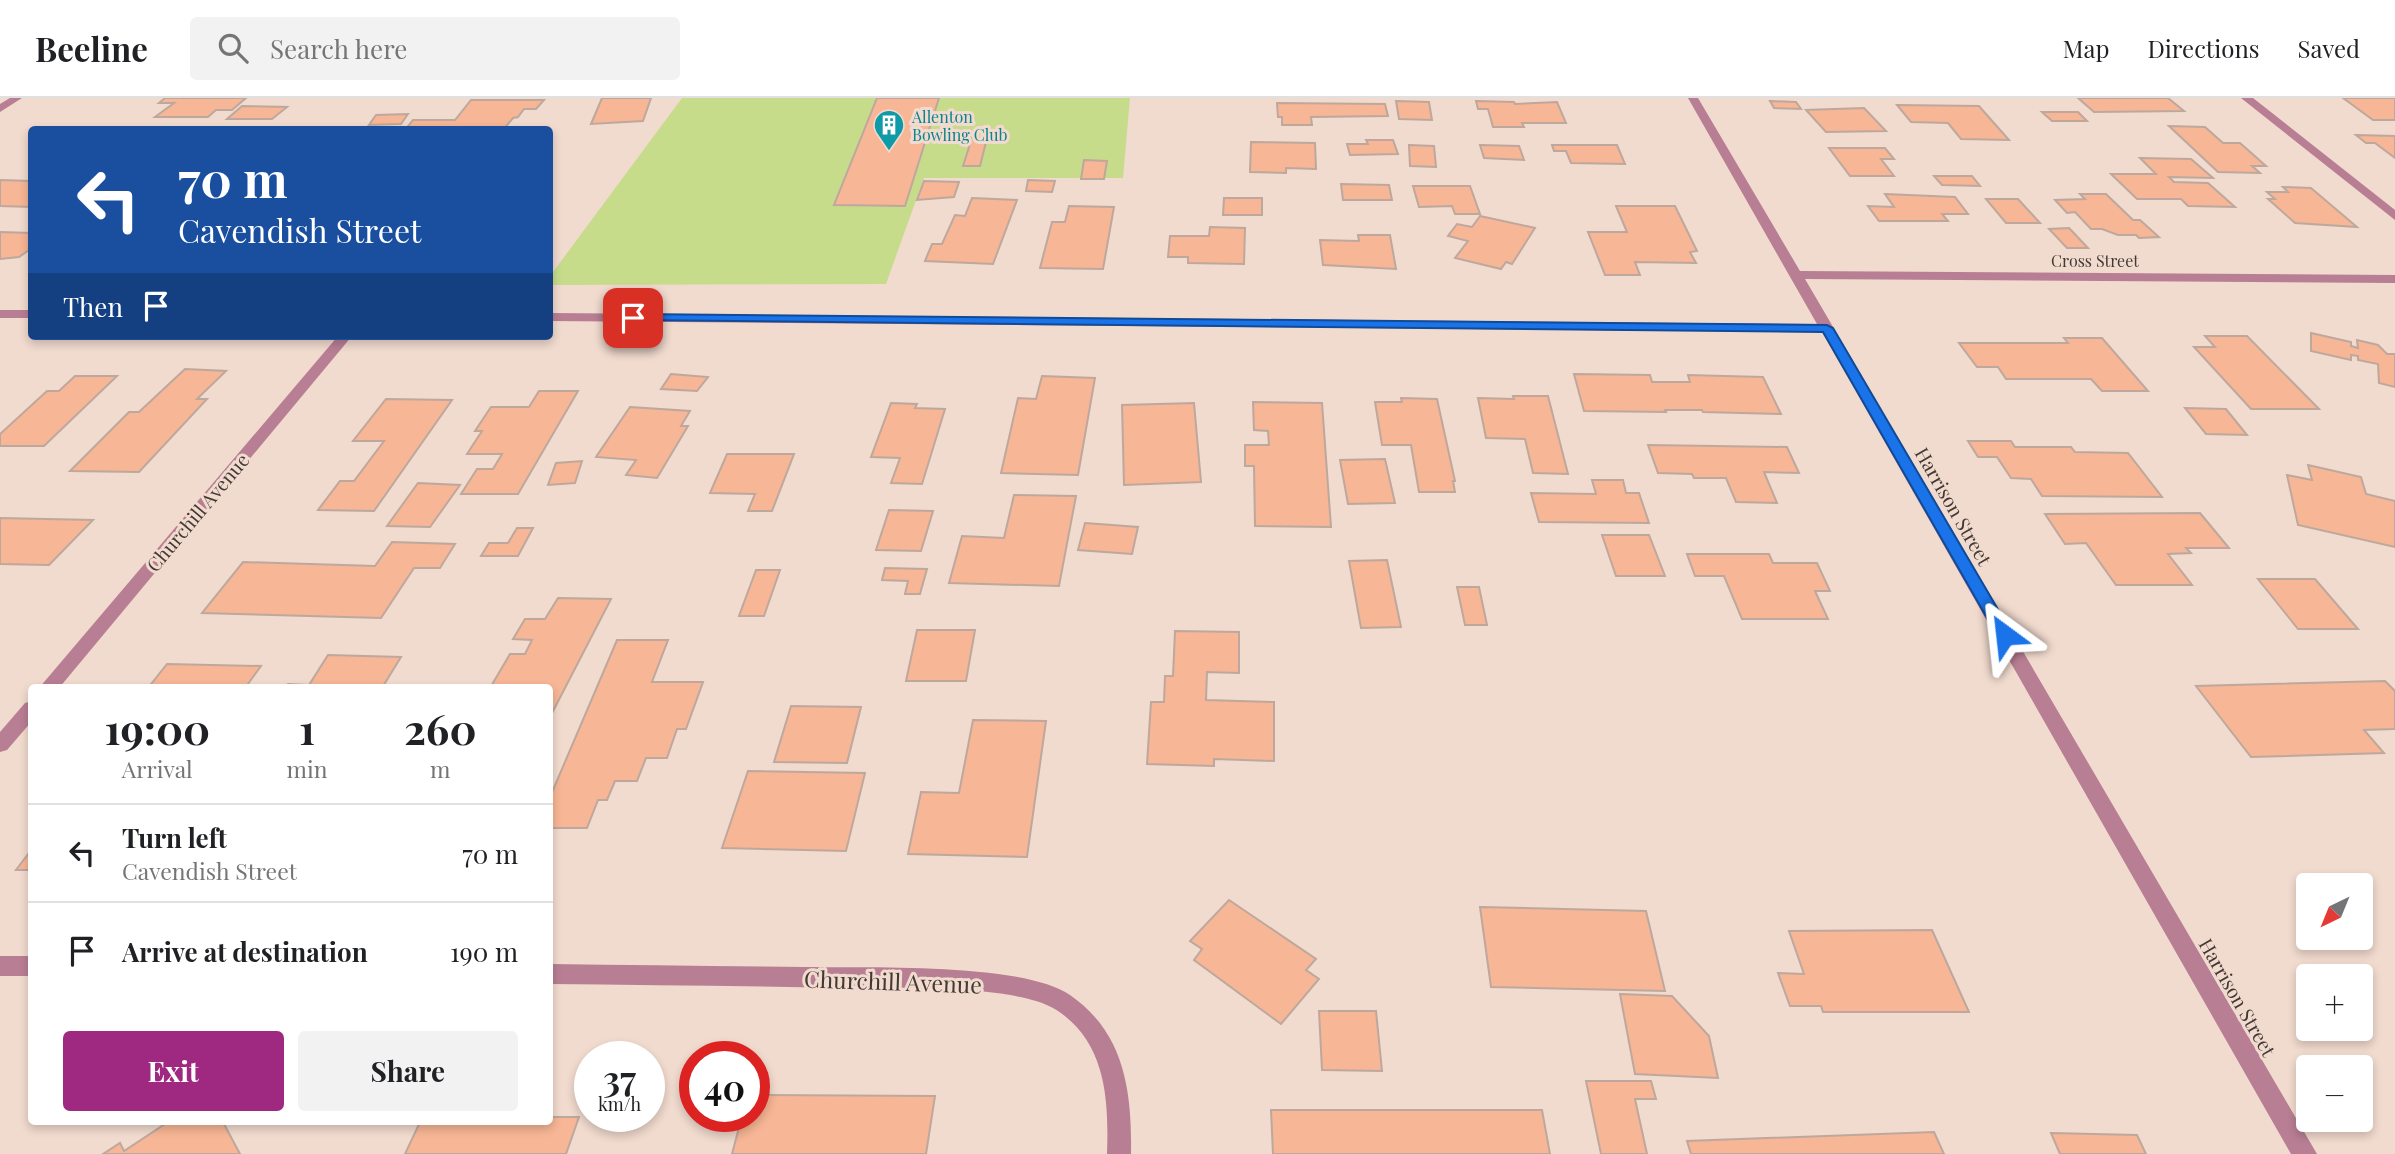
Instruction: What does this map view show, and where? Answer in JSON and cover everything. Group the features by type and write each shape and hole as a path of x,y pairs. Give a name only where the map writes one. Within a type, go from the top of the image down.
{"street":[{"path":"0,109 17,98"},
{"name":"Harrison Street","path":"1693,98 2305,1154"},
{"path":"2246,98 2395,216"},
{"name":"Cross Street","path":"1796,275 2395,279"},
{"path":"0,314 28,314"},
{"path":"553,317 1827,328"},
{"name":"Churchill Avenue","path":"51,684 342,340"},
{"path":"0,745 28,713"},
{"path":"0,966 28,966"},
{"name":"Churchill Avenue","path":"553,974 929,979 1022,987 1060,1000 1086,1021 1105,1047 1120,1115 1119,1154"}],"green space":[{"path":"682,98 1130,98 1123,178 924,178 886,284 553,285 553,272"}],"building":[{"path":"165,98 246,98 232,110 216,110 208,117 155,117 174,103 159,103"},
{"path":"602,98 651,98 643,121 591,124"},
{"name":"Allenton Bowling Club","path":"877,98 939,98 905,206 834,205"},
{"path":"2078,98 2168,98 2184,111 2094,112"},
{"path":"2343,98 2395,98 2395,120 2373,120"},
{"path":"471,100 544,100 536,109 524,109 506,126 408,126 413,120 455,120"},
{"path":"1396,101 1429,102 1432,120 1399,119"},
{"path":"1476,101 1515,104 1557,102 1566,123 1522,123 1524,127 1493,127 1488,109 1478,109"},
{"path":"1770,101 1796,102 1801,109 1774,108"},
{"path":"1277,103 1385,104 1388,116 1311,117 1312,125 1282,125 1282,117 1278,117"},
{"path":"1897,105 1979,106 2009,140 1961,139 1948,123 1911,122"},
{"path":"242,106 287,107 272,119 227,119"},
{"path":"1864,108 1886,131 1826,132 1806,110"},
{"path":"2042,112 2078,112 2087,121 2052,121"},
{"path":"408,114 401,124 369,125 376,115"},
{"path":"2169,126 2205,127 2223,143 2240,143 2266,166 2252,166 2260,173 2218,172"},
{"path":"2356,135 2395,136 2395,158 2375,143 2366,143"},
{"path":"972,138 987,138 980,166 963,166"},
{"path":"1366,140 1393,140 1398,154 1350,155 1347,144 1368,144"},
{"path":"1251,142 1315,143 1316,169 1286,168 1286,173 1250,172"},
{"path":"1409,145 1434,146 1436,167 1410,166"},
{"path":"1480,145 1519,146 1524,160 1484,158"},
{"path":"1552,145 1617,145 1625,164 1571,163 1566,151 1554,151"},
{"path":"1829,148 1885,148 1894,159 1881,159 1894,176 1850,176"},
{"path":"2140,158 2191,159 2213,178 2169,177 2174,182 2208,183 2235,207 2188,206 2181,199 2137,199 2111,174 2156,174"},
{"path":"1084,160 1107,161 1104,179 1081,179"},
{"path":"1934,176 1972,176 1980,186 1942,185"},
{"path":"0,180 28,181 28,207 0,206"},
{"path":"1028,180 1055,181 1052,192 1026,191"},
{"path":"924,181 959,182 954,197 917,200"},
{"path":"1341,184 1389,185 1392,200 1343,200"},
{"path":"1413,186 1470,186 1480,214 1455,214 1452,206 1419,207"},
{"path":"2283,187 2311,188 2357,227 2295,223 2268,199 2275,199 2267,192 2288,192"},
{"path":"1885,194 1955,197 1968,214 1942,214 1948,221 1879,221 1868,206 1894,207"},
{"path":"2080,194 2106,194 2133,220 2140,220 2159,237 2139,238 2136,235 2118,235 2102,229 2091,229 2075,212 2067,213 2055,200 2085,199"},
{"path":"972,198 1017,200 993,264 925,261 932,244 942,244 955,215 965,216"},
{"path":"1224,198 1262,198 1262,215 1223,215"},
{"path":"1986,199 2018,199 2040,223 2006,223"},
{"path":"1069,206 1114,207 1103,269 1040,268 1052,222 1065,222"},
{"path":"1616,206 1675,206 1697,251 1690,252 1696,263 1635,262 1640,275 1605,275 1588,232 1627,232"},
{"path":"1480,216 1535,228 1512,264 1506,262 1501,269 1455,258 1468,241 1448,236 1457,224 1472,227"},
{"path":"1210,227 1245,228 1244,264 1188,263 1188,257 1168,257 1170,236 1209,236"},
{"path":"2069,228 2088,248 2067,248 2049,229"},
{"path":"0,232 28,233 28,251 19,257 0,259"},
{"path":"1358,235 1390,235 1396,269 1323,265 1320,240 1359,241"},
{"path":"2311,333 2351,342 2351,346 2358,348 2357,340 2378,345 2387,354 2395,354 2395,387 2379,383 2378,364 2358,360 2358,356 2351,355 2351,360 2311,351"},
{"path":"2205,336 2247,336 2319,409 2251,409 2194,347 2215,347"},
{"path":"2064,338 2102,338 2148,391 2102,391 2091,379 2006,379 1998,367 1977,367 1959,343 2068,343"},
{"path":"185,369 226,371 197,399 207,399 139,472 70,471 129,412 139,412"},
{"path":"671,374 708,377 697,391 661,389"},
{"path":"1574,374 1650,375 1652,382 1690,382 1688,375 1763,377 1781,414 1702,410 1584,411"},
{"path":"75,376 117,376 44,446 0,446 0,434 47,391 59,391"},
{"path":"1042,376 1095,378 1078,475 1001,473 1018,398 1036,399"},
{"path":"539,391 578,391 518,494 461,494 477,469 493,469 502,454 467,454 482,431 475,431 491,407 529,407"},
{"path":"1513,396 1548,396 1568,474 1533,473 1525,439 1486,438 1478,398 1514,399"},
{"path":"1401,398 1437,399 1455,492 1419,492 1411,445 1382,445 1375,402 1402,402"},
{"path":"386,399 452,400 374,511 318,510 340,481 354,481 384,441 353,441"},
{"path":"1253,402 1322,403 1331,527 1255,526 1254,466 1245,466 1245,445 1269,445 1268,431 1254,430"},
{"path":"891,403 917,404 915,408 945,409 922,484 891,483 900,458 871,457"},
{"path":"1194,403 1201,482 1124,485 1122,405"},
{"path":"630,407 690,411 681,426 688,426 657,478 626,475 636,460 596,457"},
{"path":"2185,408 2226,409 2247,435 2206,434"},
{"path":"1968,441 2011,441 2015,447 2071,447 2075,452 2128,453 2162,497 2042,496 2031,479 2011,478 1997,457 1978,457"},
{"path":"1648,445 1787,447 1799,473 1764,472 1777,503 1736,502 1726,478 1694,478 1692,474 1658,473"},
{"path":"727,454 794,454 772,511 748,511 755,494 710,493"},
{"path":"1385,459 1395,503 1348,504 1340,460"},
{"path":"582,461 575,483 548,485 556,463"},
{"path":"2308,465 2361,477 2366,494 2395,501 2395,547 2298,525 2287,475 2312,480"},
{"path":"1592,480 1623,480 1626,493 1639,493 1649,523 1539,522 1531,493 1596,494"},
{"path":"418,483 460,485 430,527 387,526"},
{"path":"1014,495 1076,496 1059,586 949,583 962,536 1004,538"},
{"path":"889,510 933,511 921,551 876,550"},
{"path":"2200,513 2229,548 2186,548 2191,553 2168,554 2192,585 2116,585 2086,543 2065,544 2045,514"},
{"path":"0,518 93,520 49,565 0,564"},
{"path":"1085,523 1138,527 1132,554 1078,550"},
{"path":"517,528 533,528 518,556 481,556 489,543 508,543"},
{"path":"1602,535 1649,535 1665,576 1616,576"},
{"path":"392,542 455,544 440,568 414,568 381,618 202,613 243,562 375,566"},
{"path":"1687,554 1769,554 1773,563 1817,563 1830,591 1815,591 1828,619 1742,619 1724,576 1695,576"},
{"path":"1387,560 1401,627 1361,628 1349,561"},
{"path":"885,568 927,569 920,594 905,594 908,581 882,580"},
{"path":"756,570 780,570 764,616 739,616"},
{"path":"2258,579 2315,579 2358,629 2298,629"},
{"path":"1457,587 1479,587 1487,625 1465,625"},
{"path":"558,598 611,599 553,711 553,684 492,684 510,654 525,654 532,640 513,639 525,619 545,619"},
{"path":"917,630 975,630 966,681 906,681"},
{"path":"1175,631 1239,632 1239,673 1207,672 1206,700 1274,702 1274,761 1214,759 1214,766 1147,764 1151,702 1164,702 1165,676 1173,676"},
{"path":"617,640 668,640 652,682 703,682 686,729 677,729 667,758 646,758 637,781 615,781 607,800 598,800 587,828 553,828 553,790"},
{"path":"328,655 401,657 384,684 310,684"},
{"path":"167,664 261,666 248,684 151,684"},
{"path":"2385,681 2395,691 2395,729 2364,730 2384,753 2251,757 2196,686"},
{"path":"791,706 861,707 847,763 774,762"},
{"path":"973,720 1046,721 1027,857 908,854 921,792 959,793"},
{"path":"748,771 865,773 846,851 722,848"},
{"path":"28,854 28,870 16,870"},
{"path":"1229,900 1316,959 1306,970 1319,979 1281,1024 1194,960 1202,949 1190,941"},
{"path":"1480,907 1646,911 1665,991 1491,987"},
{"path":"1932,930 1969,1012 1823,1012 1821,1006 1790,1006 1778,973 1804,974 1789,931"},
{"path":"1620,994 1672,996 1709,1036 1718,1078 1635,1074"},
{"path":"1319,1011 1376,1011 1382,1071 1322,1070"},
{"path":"1586,1081 1651,1081 1656,1099 1635,1099 1647,1154 1601,1154"},
{"path":"770,1095 935,1096 926,1154 732,1154 738,1132 770,1132"},
{"path":"1271,1110 1542,1110 1550,1154 1273,1154"},
{"path":"553,1117 574,1117 574,1131 566,1154 405,1154 419,1125 553,1125"},
{"path":"163,1125 225,1125 240,1154 103,1154 120,1143 124,1151"},
{"path":"1934,1132 1944,1154 1691,1154 1687,1141"},
{"path":"2051,1133 2137,1135 2146,1154 2060,1154"}],"place":[{"name":"Allenton Bowling Club","path":"889,152"}],"route":[{"path":"633,318 1827,328 2005,635"}]}
